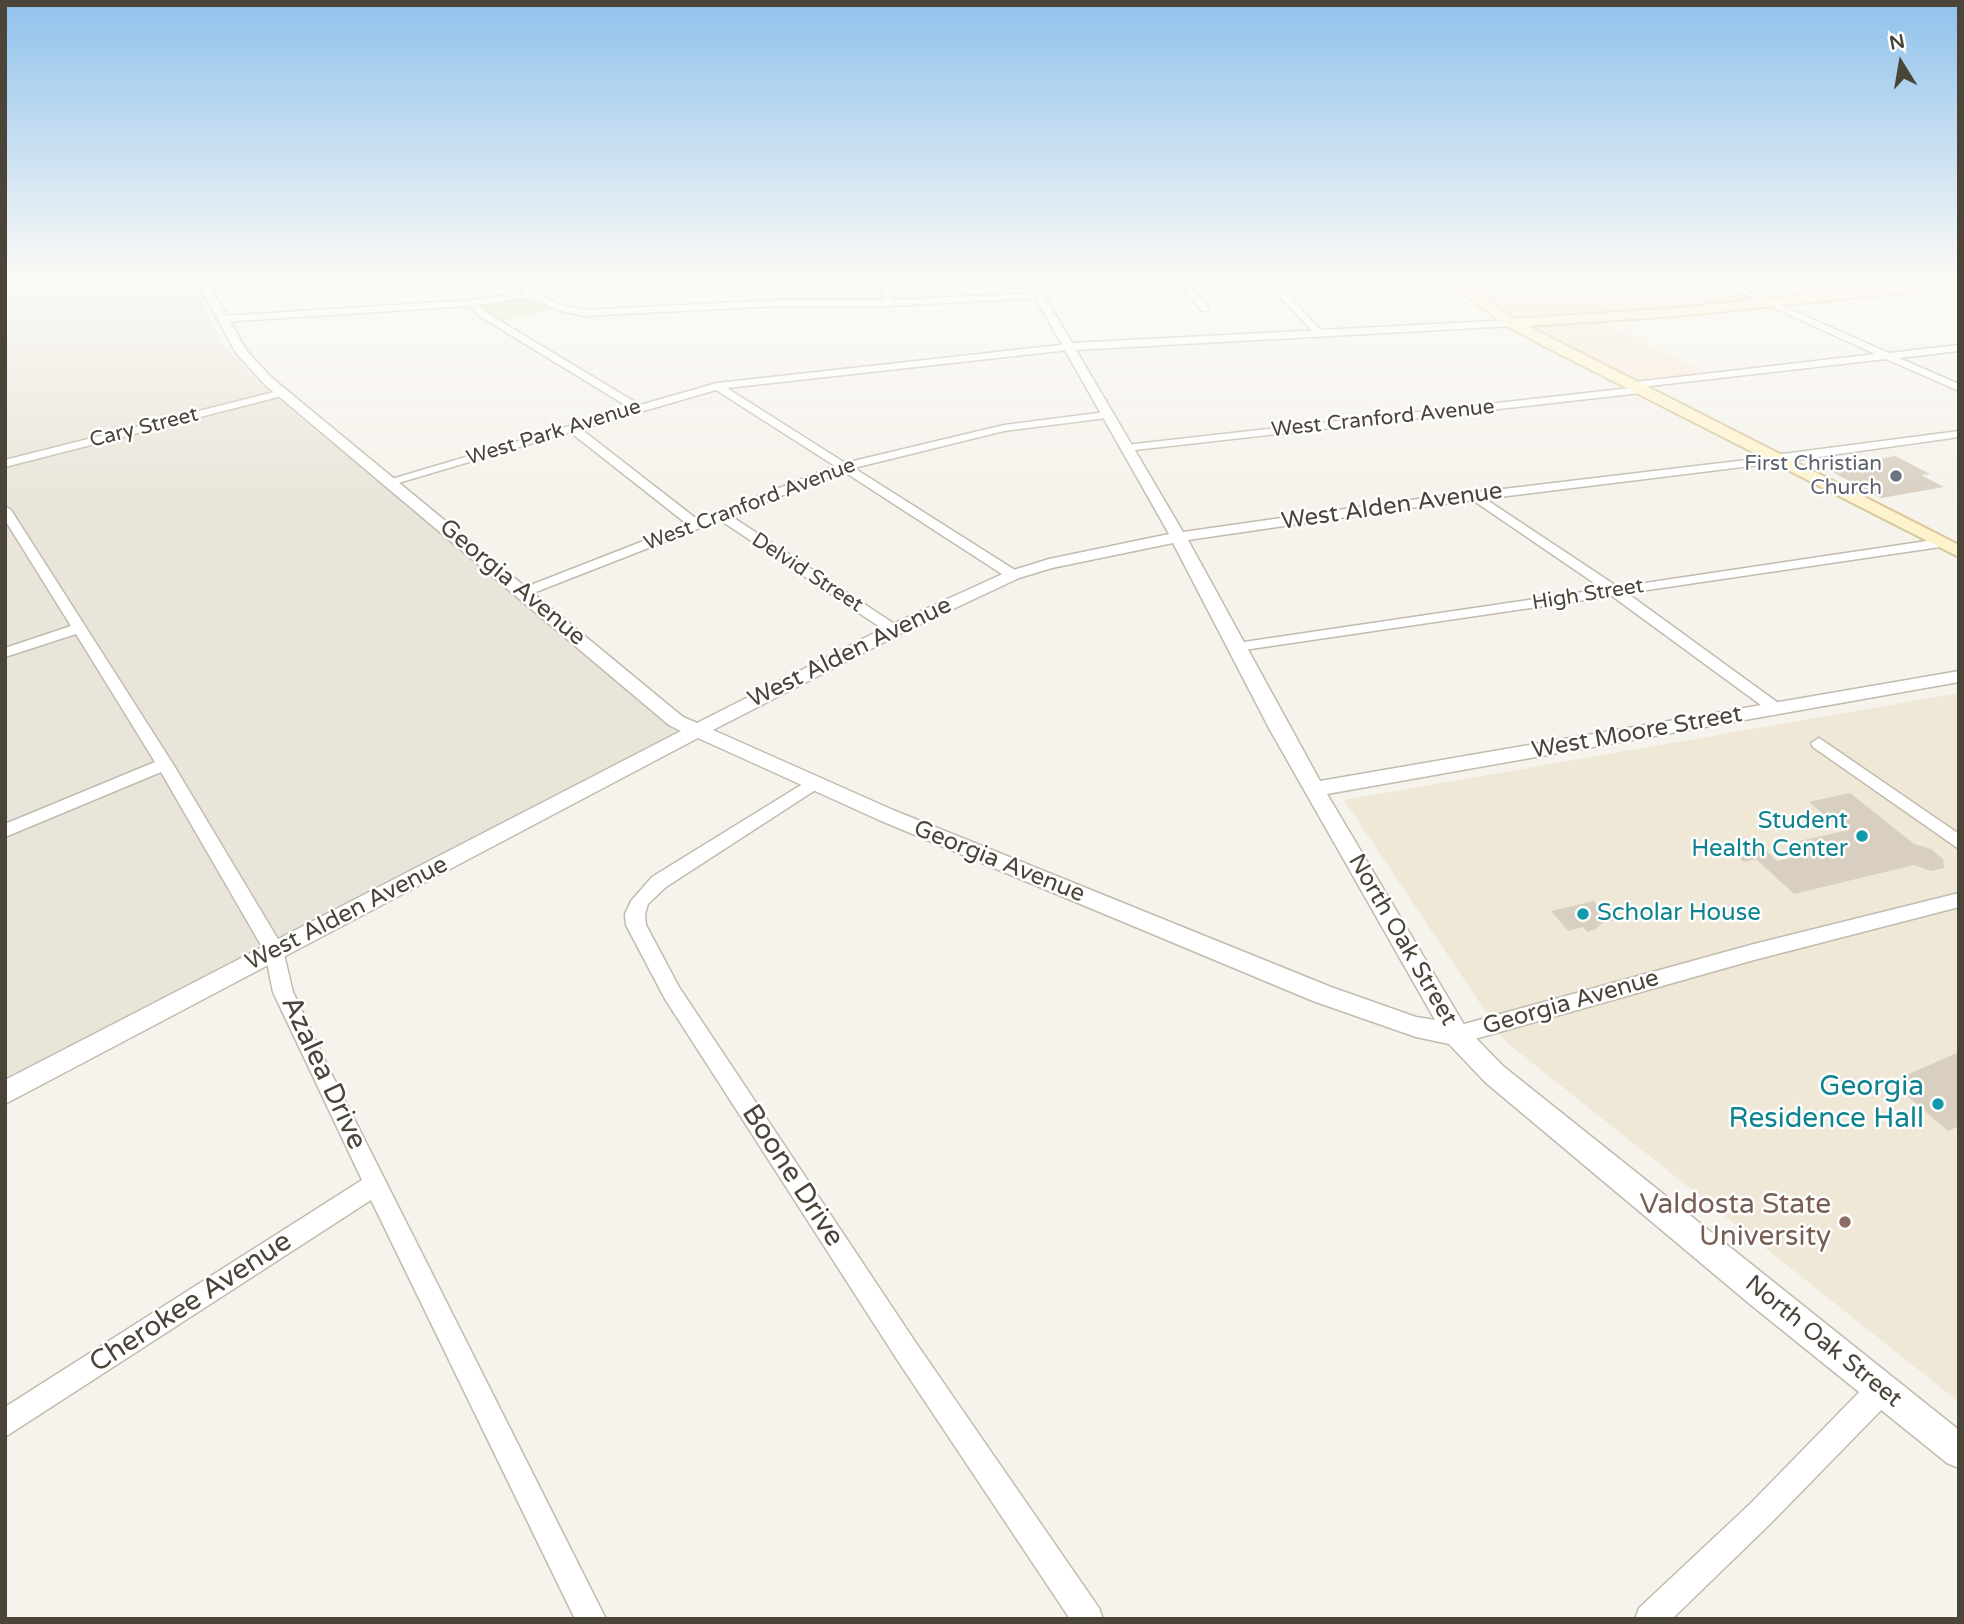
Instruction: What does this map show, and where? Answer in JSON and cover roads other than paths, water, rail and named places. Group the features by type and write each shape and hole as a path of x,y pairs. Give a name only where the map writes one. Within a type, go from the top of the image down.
{"main road":[{"path":"1568,352 1959,552"}],"street":[{"name":"Georgia Avenue","path":"241,352 282,393 391,481 676,721 814,783 1322,994 1416,1027 1457,1035 1754,952 1959,900"},
{"path":"545,352 638,408"},
{"name":"West Park Avenue","path":"391,481 717,386 1034,352"},
{"name":"North Oak Street","path":"1071,352 1178,537 1280,730 1457,1035 1494,1074 1959,1451"},
{"path":"1876,352 1959,388"},
{"name":"West Cranford Avenue","path":"1126,448 1924,352"},
{"path":"717,386 1013,575"},
{"name":"Cary Street","path":"5,464 282,393"},
{"name":"West Cranford Avenue","path":"523,593 843,467 1004,428 1106,415"},
{"path":"572,428 695,524"},
{"path":"1775,458 1959,434"},
{"name":"West Alden Avenue","path":"5,1093 894,629 1013,575 1049,564 1178,537 1775,458"},
{"path":"1475,496 1615,591 1775,708"},
{"name":"Azalea Drive","path":"5,510 165,764 275,951 283,992 446,1323 502,1444 591,1619"},
{"name":"Delvid Street","path":"721,515 894,629"},
{"name":"High Street","path":"1237,647 1940,543"},
{"path":"5,653 79,628"},
{"name":"West Moore Street","path":"1315,789 1959,677"},
{"path":"1819,743 1959,843"},
{"path":"5,831 165,764"},
{"name":"Boone Drive","path":"814,783 659,882 640,901 635,914 636,925 672,993 907,1352 1088,1619"},
{"name":"Cherokee Avenue","path":"5,1423 376,1184"},
{"path":"1650,1619 1761,1513 1881,1390"}],"place":[{"name":"First Christian Church","path":"1896,476"},
{"name":"Student Health Center","path":"1862,836"},
{"name":"Scholar House","path":"1583,914"},
{"name":"Georgia Residence Hall","path":"1938,1104"},
{"name":"Valdosta State University","path":"1845,1222"}]}
